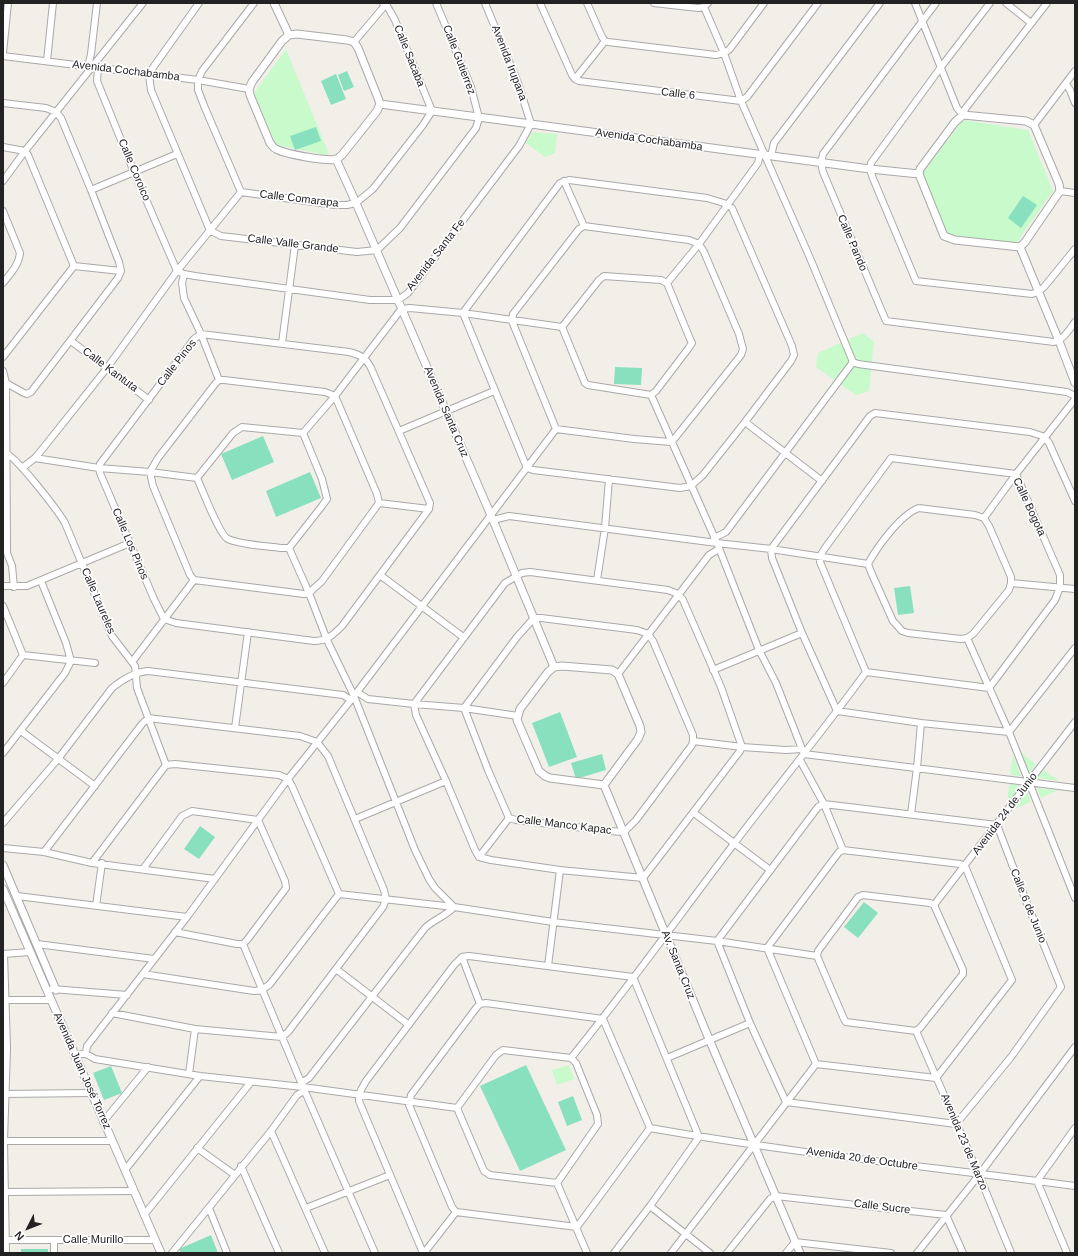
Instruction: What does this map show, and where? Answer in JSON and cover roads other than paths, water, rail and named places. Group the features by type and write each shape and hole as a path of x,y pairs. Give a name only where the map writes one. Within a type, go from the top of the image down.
{"street":[{"path":"3,53 8,3"},
{"path":"47,61 53,3"},
{"path":"93,67 91,54 97,3"},
{"path":"3,181 25,151 143,3"},
{"path":"22,468 35,458 107,368 177,271 211,231 241,192 198,90 198,80 202,71 254,3"},
{"path":"274,3 289,35"},
{"path":"354,42 385,3"},
{"name":"Calle Sacaba","path":"385,3 395,20 432,111"},
{"name":"Calle Gutierrez","path":"436,3 470,88 479,118"},
{"name":"Avenida Irupana","path":"485,3 518,83 531,124"},
{"path":"540,3 575,79 604,41"},
{"path":"587,3 604,41"},
{"path":"654,3 698,8 706,5 741,101 810,258 853,362"},
{"path":"604,41 716,55 729,50 764,3"},
{"path":"667,284 699,244 727,204 880,3"},
{"path":"915,3 957,108 963,115 1026,121 1034,125 1059,184 1060,191 1020,247"},
{"path":"821,163 822,154 936,3"},
{"path":"990,3 871,163 870,170 916,281 1032,294 1038,292 1044,287 1075,249"},
{"path":"1006,3 1031,23"},
{"path":"1020,247 955,240 944,236 919,174 920,169 955,122 963,115 965,109 1047,3"},
{"path":"196,4 158,58 149,75 151,90 204,218 211,231"},
{"path":"741,101 747,97 816,4"},
{"path":"297,34 354,42 358,48 378,98 380,104 377,111 342,155 336,159 295,155 274,149 270,143 250,95 249,89 252,82 282,41 289,35 297,34"},
{"name":"Avenida Cochabamba","path":"3,56 198,80 249,89"},
{"name":"Calle Coroico","path":"93,67 97,81 134,172 177,271"},
{"path":"1034,125 1075,71"},
{"name":"Calle 6","path":"575,79 579,82 741,101"},
{"path":"1066,84 1075,103"},
{"path":"3,103 46,108 56,112 61,118 92,190 120,262 121,271 118,278 31,392 27,394 24,393 6,383"},
{"name":"Avenida Cochabamba","path":"380,104 870,170 919,174"},
{"path":"356,203 373,189 423,125 432,111"},
{"path":"377,250 400,228 469,138 476,128 479,118"},
{"name":"Avenida Santa Fe","path":"177,271 184,274 289,290 370,300 398,300 408,293 436,256 519,146 531,124"},
{"path":"3,147 25,151"},
{"path":"25,151 63,236 74,266"},
{"path":"92,190 177,154"},
{"name":"Avenida Santa Cruz","path":"336,159 377,250 492,517 554,667"},
{"name":"Calle Pando","path":"821,163 823,172 886,321 1054,342 1059,341"},
{"path":"569,180 707,198 727,204 732,208 792,346 794,355 745,422 703,475 691,486 680,488 533,470 527,468 463,313 560,182 569,180"},
{"path":"564,181 584,226"},
{"path":"1060,191 1075,193"},
{"name":"Calle Comarapa","path":"241,192 335,205 356,203"},
{"path":"3,211 20,253 20,259 3,283"},
{"path":"556,429 512,321 513,314 579,229 584,226 689,240 699,244 707,259 739,334 743,349 671,442"},
{"name":"Calle Valle Grande","path":"211,231 222,236 295,245 357,252 377,250"},
{"path":"282,343 295,245"},
{"path":"1020,247 1075,383"},
{"path":"74,266 121,271"},
{"path":"3,357 74,266"},
{"path":"184,274 182,283 184,298 220,380"},
{"path":"604,276 661,280 667,284 692,343 656,391 651,395 588,385 585,382 562,327 599,280 604,276"},
{"path":"303,433 335,396 395,316 402,309 410,308 463,313 562,327"},
{"path":"1059,341 1075,322"},
{"name":"Calle Pinos","path":"99,468 105,457 194,339 201,334 349,352 364,357"},
{"name":"Calle Kantuta","path":"71,341 149,400"},
{"path":"164,619 176,623 314,641 327,640 342,626 429,509 430,503 372,368 364,357"},
{"path":"853,362 865,365 1067,392 1075,398 984,518"},
{"path":"618,674 853,362"},
{"path":"3,371 6,383 5,452 7,553 12,566 14,587"},
{"path":"220,380 325,392 335,396 374,486 379,503 322,581 309,593 304,594 194,580 190,575 153,486 150,472 158,458 214,384 220,380"},
{"path":"399,431 494,391"},
{"path":"651,395 717,543 759,650 776,683 803,751"},
{"path":"838,711 802,633 772,558 770,549 870,416 875,413 1030,432 1045,437 1075,501"},
{"path":"745,422 822,481"},
{"path":"197,478 233,433 242,427 303,433"},
{"path":"556,429 671,442"},
{"path":"86,1053 87,1046 187,917 317,742 492,517 556,429"},
{"path":"289,548 327,498 322,479 303,433"},
{"name":"Calle Laureles","path":"5,452 22,468 59,512 65,523 112,636 135,666 137,688 166,765"},
{"path":"35,458 99,468 197,478"},
{"name":"Calle Bogota","path":"820,556 891,458 1016,474 1060,575 1060,587"},
{"name":"Calle Los Pinos","path":"99,468 154,599 164,619"},
{"path":"197,478 221,530 227,539 235,542 289,548"},
{"path":"597,580 605,528 609,479"},
{"path":"379,503 429,509"},
{"path":"919,508 975,515 984,518 989,526 1011,577 1011,583 1008,590 973,634 966,638 961,639 908,633 902,631 893,621 868,564 898,524 912,511 919,508"},
{"path":"492,517 509,516 770,549 868,564"},
{"path":"3,586 27,586 130,543"},
{"path":"289,548 309,593 327,640 354,696 415,850 435,888 454,907"},
{"path":"820,556 820,562 866,672"},
{"path":"522,572 530,572 668,590 678,594 683,600 713,670 742,747 694,813 643,878 560,870 479,857 416,715 414,704 505,582 516,575 522,572"},
{"path":"380,575 463,637"},
{"path":"132,662 194,580"},
{"path":"3,754 65,673 72,661 41,581"},
{"path":"1011,583 1075,589"},
{"path":"989,688 1056,600 1060,587"},
{"path":"3,606 23,655"},
{"path":"464,708 517,637 534,618 637,630 648,634 656,648 693,741 742,747 803,751 917,768 1075,788"},
{"path":"234,728 248,632"},
{"path":"713,670 802,633"},
{"path":"966,638 1009,732 1075,898"},
{"path":"1009,732 1075,648"},
{"path":"23,655 95,663"},
{"path":"3,683 23,655"},
{"path":"554,667 612,670 618,674 640,726 641,732 638,739 604,785 544,776 539,770 517,720 520,709 548,672 554,667"},
{"path":"3,823 58,759 112,688 136,673 148,671 354,696 368,699 464,708 518,716"},
{"path":"866,672 989,688"},
{"path":"572,1058 634,978 665,934 734,843 800,760 803,751 838,711 866,672"},
{"name":"Calle Manco Kapac","path":"464,708 488,770 509,818 562,826 624,832 636,820 692,745 693,741"},
{"path":"838,711 921,723 1009,732"},
{"path":"44,852 148,718 300,736 317,742 328,756 384,890 386,900 383,907 288,1032 282,1037 195,1029 112,1013"},
{"name":"Avenida 24 de Junio","path":"934,906 1075,722"},
{"path":"910,814 917,768 921,723"},
{"path":"21,731 95,786"},
{"path":"800,760 824,804 843,850"},
{"path":"92,862 166,765 175,764 279,775 288,780 292,786 339,894"},
{"path":"354,819 446,781"},
{"name":"Av. Santa Cruz","path":"604,785 665,934 800,1253"},
{"path":"717,941 818,807 824,804 997,825"},
{"path":"143,869 182,816 188,812 192,811 258,820"},
{"path":"694,813 770,870"},
{"path":"479,857 509,818"},
{"path":"175,932 243,944 286,888 285,881 258,820"},
{"name":"Calle 6 de Junio","path":"956,1124 1011,1057 1061,986 997,825"},
{"path":"3,848 44,852 92,862 215,879"},
{"path":"767,948 839,852 843,850 960,864 965,866 1012,980 936,1078 816,1064"},
{"path":"96,906 102,863"},
{"path":"3,865 56,990"},
{"path":"548,966 560,870"},
{"name":"Avenida Juan José Torrez","path":"3,889 74,1056 92,1093 103,1122 161,1253"},
{"path":"339,894 454,907 553,922 665,934 817,956"},
{"path":"143,974 254,991 262,990 270,984 339,894"},
{"path":"862,895 930,903 934,906 963,970 963,974 916,1031 846,1022 817,956 818,951 858,897 862,895"},
{"path":"17,896 187,917"},
{"path":"172,1253 241,1166 271,1131 309,1078 425,928 454,907"},
{"path":"717,941 750,1023 786,1102"},
{"path":"37,944 154,959"},
{"path":"243,944 375,1253"},
{"path":"767,948 816,1064"},
{"path":"5,1250 4,954 30,952"},
{"path":"456,1212 424,1253 358,1096 366,1081 454,965 462,957 469,956 634,978"},
{"path":"462,957 480,1004"},
{"path":"336,969 409,1025"},
{"path":"614,1253 650,1206 699,1137 634,978"},
{"path":"46,989 127,995"},
{"path":"4,1000 51,1000"},
{"path":"577,1226 456,1212 452,1207 412,1112 409,1101 411,1095 480,1004 486,1003 603,1019"},
{"path":"577,1226 650,1128 603,1019"},
{"path":"667,1058 750,1023"},
{"path":"189,1074 195,1029"},
{"name":"Avenida 23 de Marzo","path":"916,1031 979,1175 1011,1253"},
{"path":"917,1253 979,1175 1075,1047"},
{"path":"457,1108 496,1055 503,1050 572,1058 576,1063 597,1115 598,1124 557,1183"},
{"path":"74,1056 82,1052 95,1059 200,1076 303,1087 358,1096 457,1108"},
{"path":"671,1253 753,1144 816,1064"},
{"path":"103,1122 148,1067"},
{"path":"125,1170 200,1076"},
{"path":"144,1215 251,1082"},
{"path":"4,1094 92,1093"},
{"path":"786,1102 956,1124"},
{"path":"457,1108 484,1171 490,1175 557,1183"},
{"name":"Avenida 20 de Octubre","path":"650,1128 699,1137 979,1175 1075,1186"},
{"path":"1067,1253 1037,1181 1075,1128"},
{"path":"271,1131 325,1253"},
{"path":"4,1141 112,1141"},
{"path":"197,1148 235,1175"},
{"path":"241,1166 279,1253"},
{"path":"306,1208 390,1175"},
{"path":"557,1183 577,1226 587,1253"},
{"path":"4,1192 134,1191"},
{"path":"727,1253 770,1199 776,1196"},
{"name":"Calle Sucre","path":"776,1196 946,1215"},
{"path":"650,1206 710,1253"},
{"path":"209,1208 227,1253"},
{"path":"946,1215 963,1253"},
{"name":"Calle Murillo","path":"6,1240 155,1240"},
{"path":"54,1241 54,1253"},
{"path":"786,1253 795,1242 891,1253"}]}
